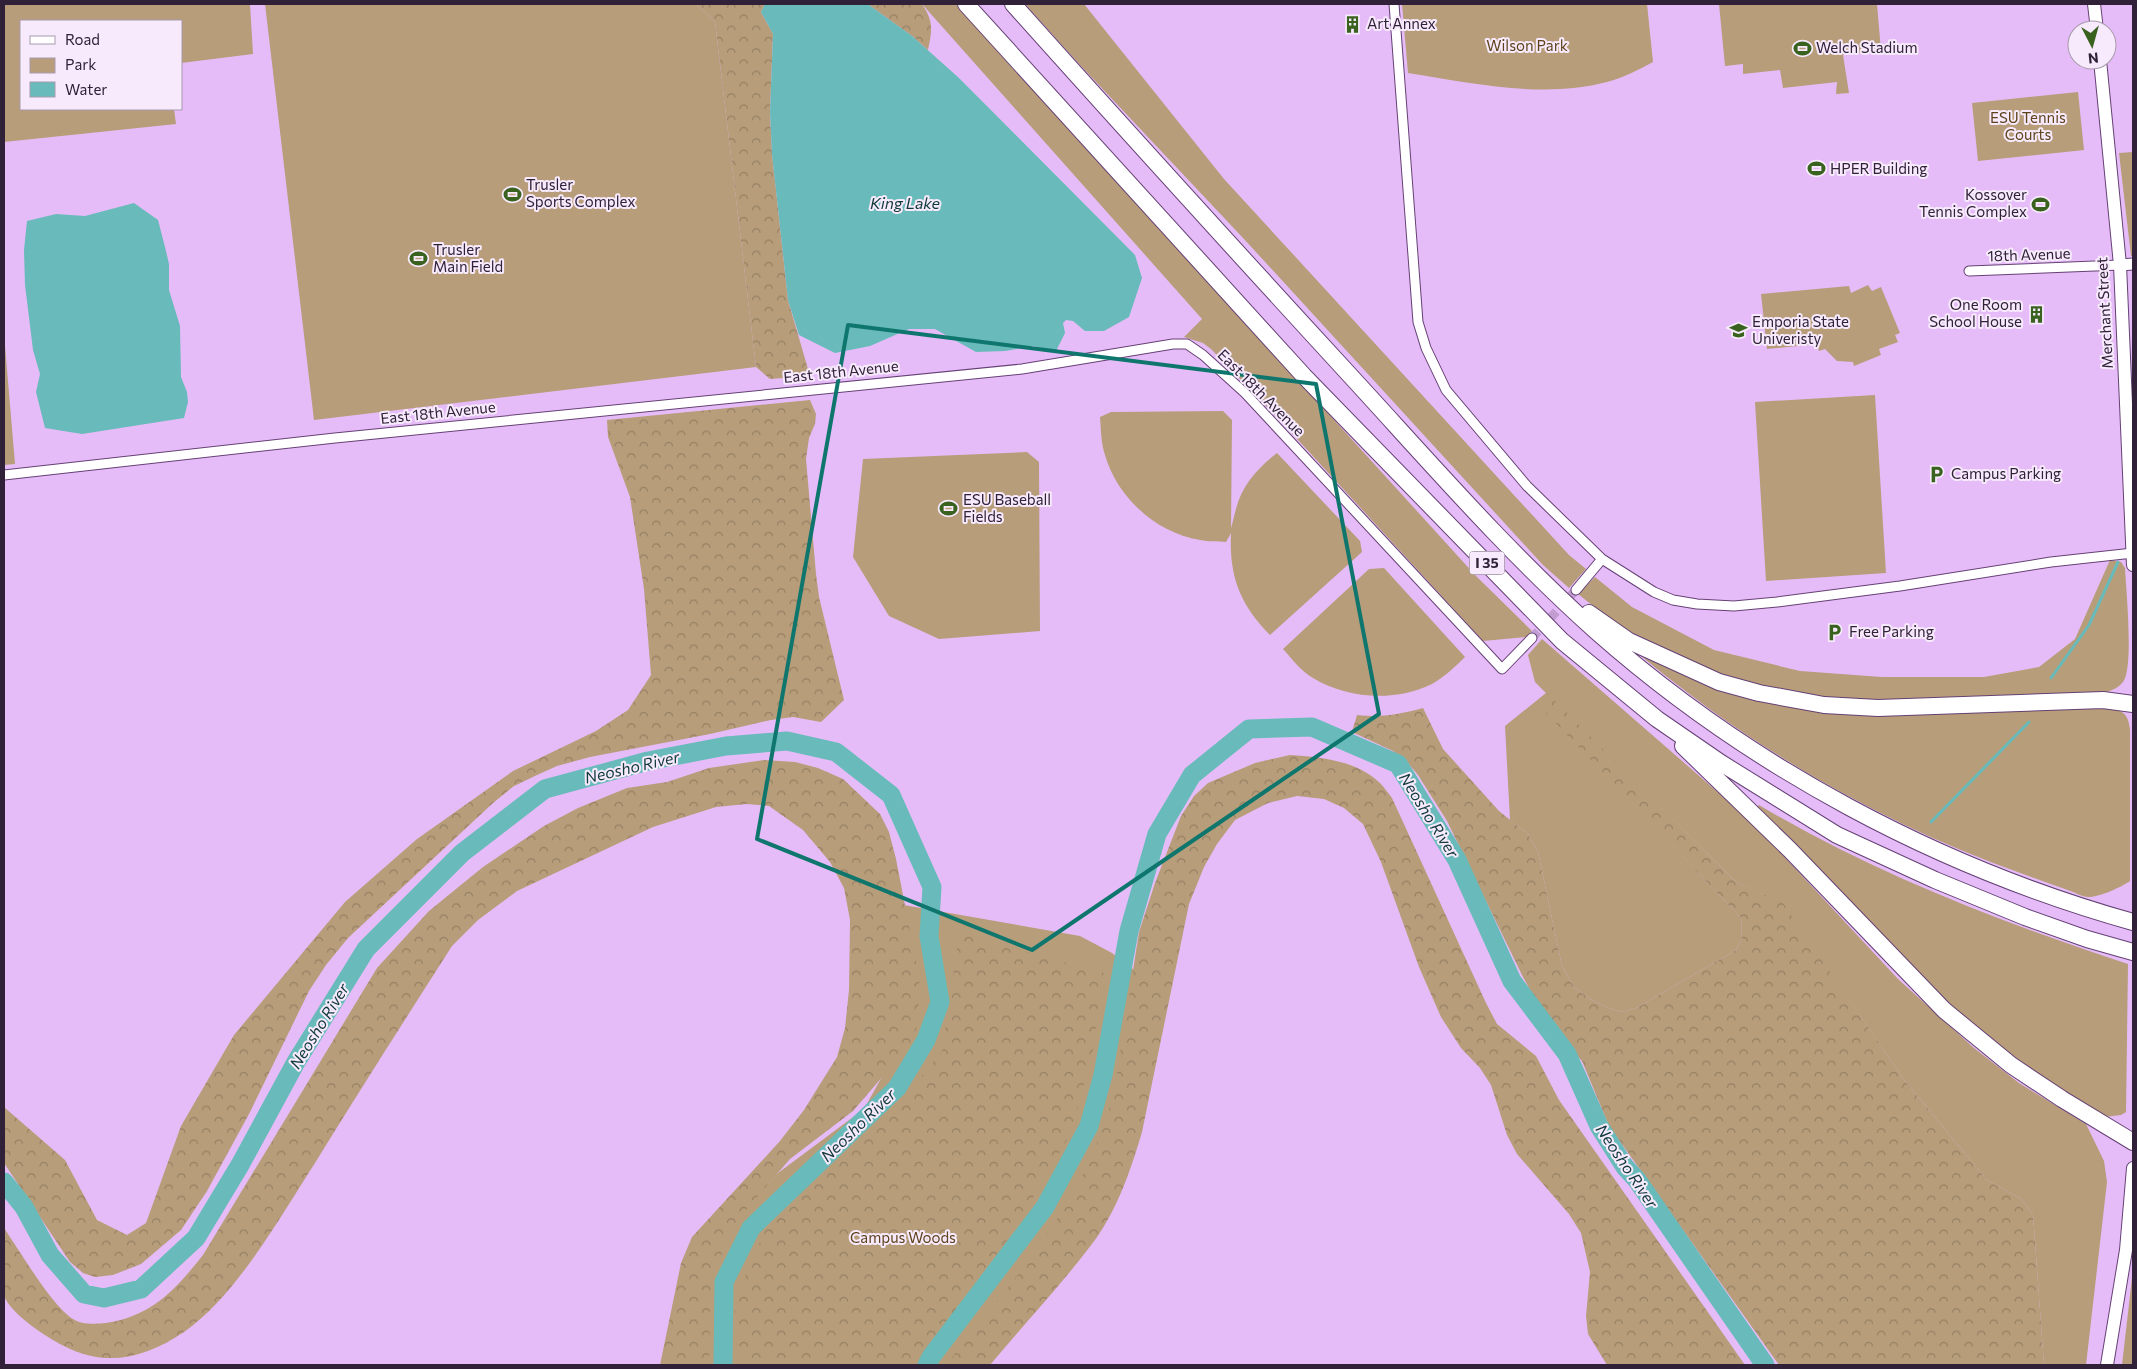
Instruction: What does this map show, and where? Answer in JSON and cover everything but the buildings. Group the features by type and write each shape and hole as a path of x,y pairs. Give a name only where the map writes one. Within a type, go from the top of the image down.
{"highway":[{"name":"I 35","path":"966,4 1310,383 1562,641 1657,719 1720,763 1837,835 1935,880 2025,917 2087,939 2133,952"},
{"name":"I 35","path":"1013,4 1176,187 1523,563 1596,631 1651,678 1788,772 1899,834 1942,853 2053,896 2133,922"},
{"path":"1540,578 1629,642 1719,682 1759,693 1824,706 1878,708 2103,700 2133,704"},
{"path":"1657,719 1708,772 1790,850 1944,1010 2011,1066 2133,1142"}],"main road":[{"path":"2094,4 2096,20"},
{"name":"Merchant Street","path":"2101,70 2120,265 2133,565"},
{"path":"2107,1365 2126,1250 2133,1168"}],"street":[{"path":"1394,4 1418,322 1426,348 1446,390 1527,486 1602,559 1654,592 1673,600 1697,604 1734,606 1890,587 2051,562 2133,553"},
{"path":"2120,265 2133,264"},
{"name":"18th Avenue","path":"1969,271 2120,265"},
{"name":"East 18th Avenue","path":"4,475 335,438 1022,369 1141,349 1187,344 1203,354 1246,393 1502,669 1532,638"},
{"path":"1576,590 1602,559"}],"highlighted area":[{"path":"848,325 1316,384 1379,714 1032,950 757,839"}],"green space":[{"path":"4,4 250,4 253,54 182,63 182,20 20,20 20,110 174,110 176,124 4,142"},
{"name":"Trusler Sports Complex","path":"265,4 696,4 715,22 756,367 314,420"},
{"path":"696,4 765,4 761,12 773,34 770,112 772,154 788,300 810,376 770,379 756,367 715,22"},
{"path":"864,4 922,4 929,16 931,26 928,50 869,5"},
{"path":"922,4 956,4 1476,576 1532,631 1527,637 1483,641 1276,416 1211,349 1203,343 1184,337 1202,319"},
{"path":"1025,4 1084,4 1224,179 1569,555 1586,569 1569,588 1543,565"},
{"name":"Wilson Park","path":"1402,4 1647,4 1653,62 1630,74 1607,82 1557,89 1507,88 1408,73"},
{"name":"Welch Stadium","path":"1719,4 1877,4 1881,51 1843,55 1849,93 1836,94 1837,82 1783,88 1780,70 1743,74 1743,64 1725,66"},
{"name":"ESU Tennis Courts","path":"2078,92 2084,150 1978,161 1972,103"},
{"path":"2133,152 2133,256 2131,256 2119,153"},
{"path":"1868,285 1872,291 1881,287 1900,333 1895,335 1898,342 1879,349 1881,355 1854,366 1853,362 1837,361 1825,349 1819,351 1817,344 1767,349 1761,294 1849,286 1851,293"},
{"path":"4,334 15,464 4,465"},
{"path":"1875,395 1886,573 1766,581 1755,402"},
{"path":"810,400 816,414 815,424 809,438 806,459 816,574 819,597 844,700 821,722 793,717 771,720 590,757 557,766 514,786 493,803 348,938 326,965 309,991 249,1114 207,1191 181,1230 141,1264 113,1275 95,1277 83,1273 70,1262 4,1163 4,1107 65,1160 97,1220 127,1235 146,1223 181,1126 234,1035 345,902 417,839 513,771 596,731 628,710 651,675 644,589 630,497 608,437 607,420"},
{"path":"1223,411 1232,420 1231,528 1242,492 1257,471 1277,453 1360,541 1362,552 1270,635 1251,612 1238,589 1232,563 1231,533 1226,542 1203,541 1168,530 1154,521 1140,511 1119,485 1111,470 1103,446 1100,417 1111,412"},
{"name":"ESU Baseball Fields","path":"1027,452 1039,462 1040,631 939,639 889,616 853,557 863,459"},
{"path":"2110,560 2121,562 2125,568 2129,645 2126,674 2123,682 2107,692 1873,702 1799,695 1715,673 1644,640 1611,620 1578,594 1595,577 1632,607 1714,650 1800,671 1882,677 1984,677 2039,667 2075,639"},
{"path":"1384,568 1465,657 1432,684 1403,694 1372,696 1356,694 1327,685 1313,678 1297,665 1283,649 1369,569"},
{"path":"1542,639 1720,794 1763,834 1898,979 1974,1048 2019,1083 2086,1124 2104,1161 2107,1182 2086,1365 2044,1365 2033,1214 2020,1198 1987,1180 1905,1081 1783,904 1736,882 1547,694 1547,713 1741,918 1742,938 1736,950 1636,1008 1622,1012 1611,1009 1590,999 1574,987 1562,966 1538,852 1528,834 1510,820 1505,726 1546,693 1535,682 1528,655"},
{"path":"1640,655 1762,699 2101,707 2118,710 2125,714 2130,730 2130,881 2103,894 2092,897 2084,896 1971,854 1920,832 1871,808 1774,753 1728,722"},
{"path":"1547,693 1736,882 1783,903 1905,1081 1987,1180 2020,1198 2033,1214 2044,1365 1779,1365 1609,1126 1582,1061 1569,1047 1537,1003 1447,821 1418,775 1407,762 1393,751 1352,732 1357,715 1390,715 1423,708 1443,749 1499,811 1528,834 1538,852 1562,966 1574,987 1590,999 1622,1012 1636,1008 1736,950 1742,938 1741,918 1546,713"},
{"path":"1290,755 1337,761 1360,769 1380,783 1392,798 1497,1024 1536,1056 1559,1100 1745,1365 1607,1365 1588,1334 1586,1316 1590,1272 1581,1233 1569,1214 1517,1154 1507,1135 1491,1085 1480,1068 1461,1048 1441,1017 1419,967 1381,862 1363,824 1344,808 1324,799 1297,796 1268,803 1235,820 1217,844 1204,867 1189,904 1142,1132 1123,1188 1103,1228 1070,1272 990,1365 946,1365 1023,1268 1069,1200 1088,1164 1104,1126 1115,1086 1139,932 1155,883 1181,816 1194,796 1208,783 1255,763"},
{"path":"764,760 795,762 818,768 843,779 880,814 889,832 896,859 916,962 920,988 917,1027 909,1046 853,1111 790,1159 738,1219 722,1254 714,1278 710,1306 709,1365 660,1365 681,1263 692,1237 780,1141 804,1110 837,1057 845,1028 849,990 850,920 844,888 830,862 803,830 769,806 747,804 716,807 653,827 517,891 478,920 452,946 287,1207 240,1277 222,1298 184,1332 140,1354 111,1358 95,1357 80,1353 48,1337 30,1325 8,1303 3,1291 4,1228 55,1302 73,1319 84,1323 106,1323 122,1320 150,1308 172,1290 203,1255 377,968 429,911 483,867 544,826 578,808 627,788 667,782 709,768"},
{"path":"1759,805 1848,853 1939,895 2033,931 2128,964 2126,1112 2121,1115 2104,1117 2075,1103 1956,1014 1755,809"},
{"name":"Campus Woods","path":"892,903 1080,936 1112,953 1142,976 1125,1131 959,1365 702,1365 707,1286 719,1237 778,1173 864,1109 917,1014"},
{"name":"Campus Woods","path":"959,934 1104,973 1093,1051 1071,1133 1012,1234 929,1348 922,1365 739,1365 734,1301 769,1222 827,1174 887,1118 942,1051"},
{"path":"2133,1269 2133,1365 2122,1365"}],"water":[{"name":"King Lake","path":"765,4 869,5 912,36 959,78 1135,255 1142,278 1129,317 1104,331 1085,331 1073,321 1066,320 1063,323 1065,333 1056,351 1033,346 1005,351 976,352 935,329 909,329 870,346 835,353 799,335 788,300 772,154 770,112 773,34 761,12"},
{"path":"134,203 158,220 169,264 169,290 180,326 181,377 187,392 188,402 184,418 82,434 45,428 36,392 40,374 33,350 25,285 24,250 27,221 56,214 85,216"}],"waterway":[{"path":"2051,678 2089,625 2118,562"},
{"path":"1931,822 2029,722"},
{"name":"Neosho River","path":"927,1365 931,1357 1045,1207 1089,1126 1103,1075 1129,931 1157,834 1192,775 1249,729 1312,727 1398,764 1457,860 1512,981 1567,1054 1599,1126 1625,1167 1637,1180 1765,1365"},
{"name":"Neosho River","path":"4,1182 24,1207 50,1255 84,1294 104,1298 141,1289 196,1238 240,1165 296,1062 366,949 462,853 545,789 648,761 726,746 787,741 836,752 891,795 932,887 929,936 940,1002 926,1040 897,1088 751,1228 724,1282 723,1365"}],"tunnel":[{"path":"1532,638 1576,590"}],"place":[{"name":"Art Annex","path":"1353,24"},
{"name":"Welch Stadium","path":"1802,48"},
{"name":"HPER Building","path":"1816,169"},
{"name":"Trusler Sports Complex","path":"512,194"},
{"name":"Kossover Tennis Complex","path":"2041,204"},
{"name":"Trusler Main Field","path":"419,259"},
{"name":"One Room School House","path":"2036,314"},
{"name":"Emporia State Univeristy","path":"1738,331"},
{"name":"Campus Parking","path":"1937,474"},
{"name":"ESU Baseball Fields","path":"949,509"},
{"name":"Free Parking","path":"1835,632"}]}
